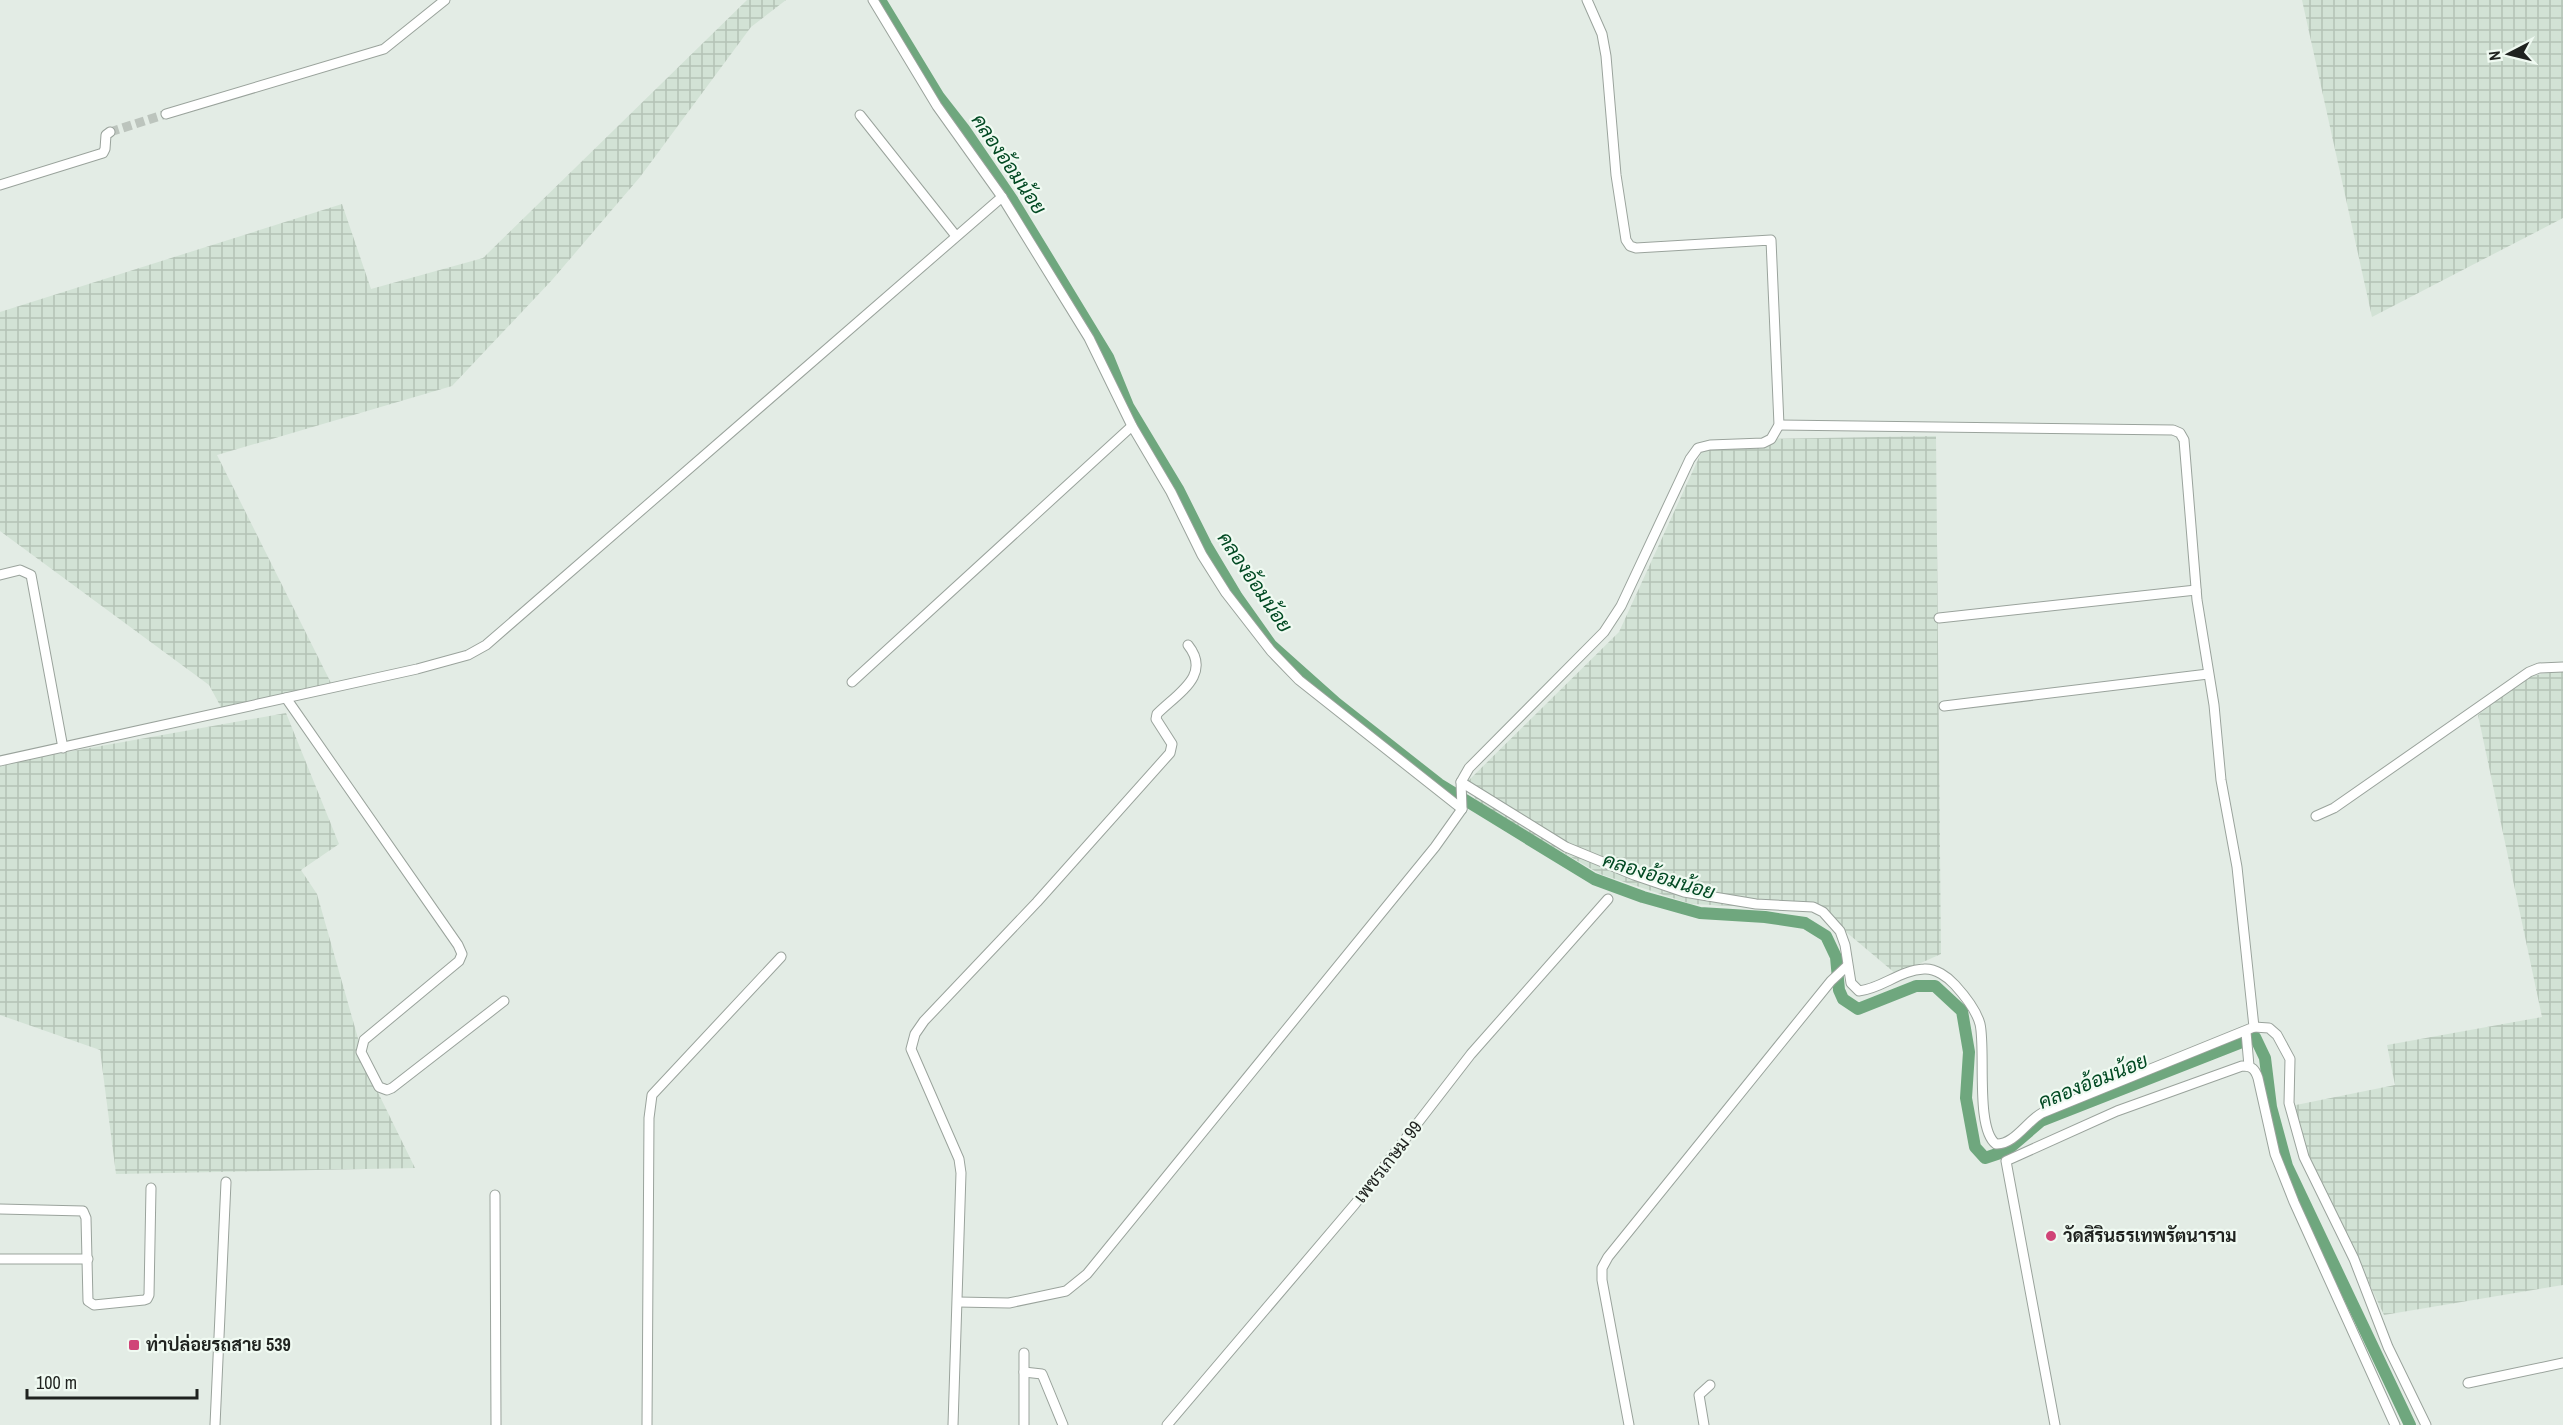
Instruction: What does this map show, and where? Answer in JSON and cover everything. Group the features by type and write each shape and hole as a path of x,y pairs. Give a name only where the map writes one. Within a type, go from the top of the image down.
{"street":[{"path":"166,114 384,49 445,0"},
{"path":"873,0 933,99 1002,197 1089,339 1132,426 1171,492 1202,555 1226,593 1271,651 1299,680 1462,806"},
{"path":"958,1302 999,1304 1066,1291 1086,1274 1435,847 1462,806 1461,784 1476,760 1604,632 1613,619 1690,459 1698,448 1710,445 1763,443 1771,439 1779,425 1771,240 1636,248 1630,246 1626,240 1616,175 1606,56 1602,34 1587,0"},
{"path":"860,115 956,236"},
{"path":"0,185 103,153 105,135 110,132"},
{"path":"0,760 63,748 435,664 468,655 486,645 1002,197"},
{"path":"1779,425 2172,430 2180,433 2184,440 2196,590 2214,705 2221,780 2237,867 2255,1030 2248,1055 2249,1066"},
{"path":"852,682 1132,426"},
{"path":"0,575 21,570 31,575 63,748"},
{"path":"1939,618 2196,590"},
{"path":"953,1425 961,1173 959,1159 911,1049 911,1042 924,1021 1037,902 1170,753 1172,744 1156,719 1157,714 1197,672 1198,660 1188,645"},
{"path":"2316,816 2334,808 2529,672 2539,668 2563,667"},
{"path":"1944,706 2208,674"},
{"path":"286,698 458,945 462,954 459,961 364,1040 361,1052 379,1087 387,1090 393,1088 504,1001"},
{"path":"1461,784 1566,847 1684,892 1756,904 1813,907 1823,912 1840,931 1851,983 1859,991 1925,968 1951,981 1964,995 1980,1023 1983,1105 1988,1136 1996,1144 2008,1142 2032,1118 2042,1113 2255,1030 2277,1035 2289,1059 2289,1103 2304,1157 2354,1259 2388,1347 2426,1425"},
{"name":"เพชรเกษม 99","path":"1167,1425 1355,1204 1488,1033 1608,899"},
{"path":"647,1425 649,1118 652,1095 781,957"},
{"path":"1629,1425 1602,1280 1602,1268 1608,1257 1732,1101 1831,981 1846,967"},
{"path":"2055,1425 2006,1161 2117,1111 2242,1066 2249,1066 2256,1070 2275,1154 2294,1202 2395,1425"},
{"path":"215,1425 226,1182"},
{"path":"0,1209 82,1211 87,1218 88,1301 91,1304 147,1299 151,1188"},
{"path":"495,1195 496,1425"},
{"path":"0,1259 88,1259"},
{"path":"1024,1353 1024,1425"},
{"path":"2468,1383 2563,1363"},
{"path":"1024,1372 1042,1374 1063,1425"},
{"path":"1704,1425 1699,1395 1710,1385"}],"shaded area":[{"path":"747,0 786,0 751,27 640,177 552,280 452,386 217,455 332,685 222,709 209,685 0,531 0,312 342,204 371,289 483,258"},
{"path":"2302,0 2563,0 2563,218 2372,317"},
{"path":"1936,436 1941,954 1896,974 1820,910 1691,904 1600,874 1478,803 1466,783 1619,632 1707,440"},
{"path":"2563,670 2563,1285 2384,1315 2286,1107 2395,1085 2387,1045 2542,1017 2478,715 2526,677"},
{"path":"286,713 339,844 301,870 317,894 367,1070 415,1168 116,1174 100,1050 0,1015 0,764"}],"waterway":[{"name":"คลองอ้อมน้อย","path":"880,0 939,97 964,129 1013,201 1108,357 1128,406 1178,489 1206,545 1237,597 1271,645 1336,703 1439,784 1594,879 1643,897 1700,913 1765,917 1805,923 1826,936 1836,957 1839,990 1843,999 1858,1009 1916,986 1935,986 1962,1011 1969,1052 1966,1098 1975,1147 1985,1158 2006,1151 2041,1121 2255,1037 2265,1058 2271,1107 2287,1166 2410,1425"}],"tunnel":[{"path":"110,132 166,114"}],"place":[{"name":"วัดสิรินธรเทพรัตนาราม","path":"2051,1236"},
{"name":"ท่าปล่อยรถสาย 539","path":"134,1345"}]}
